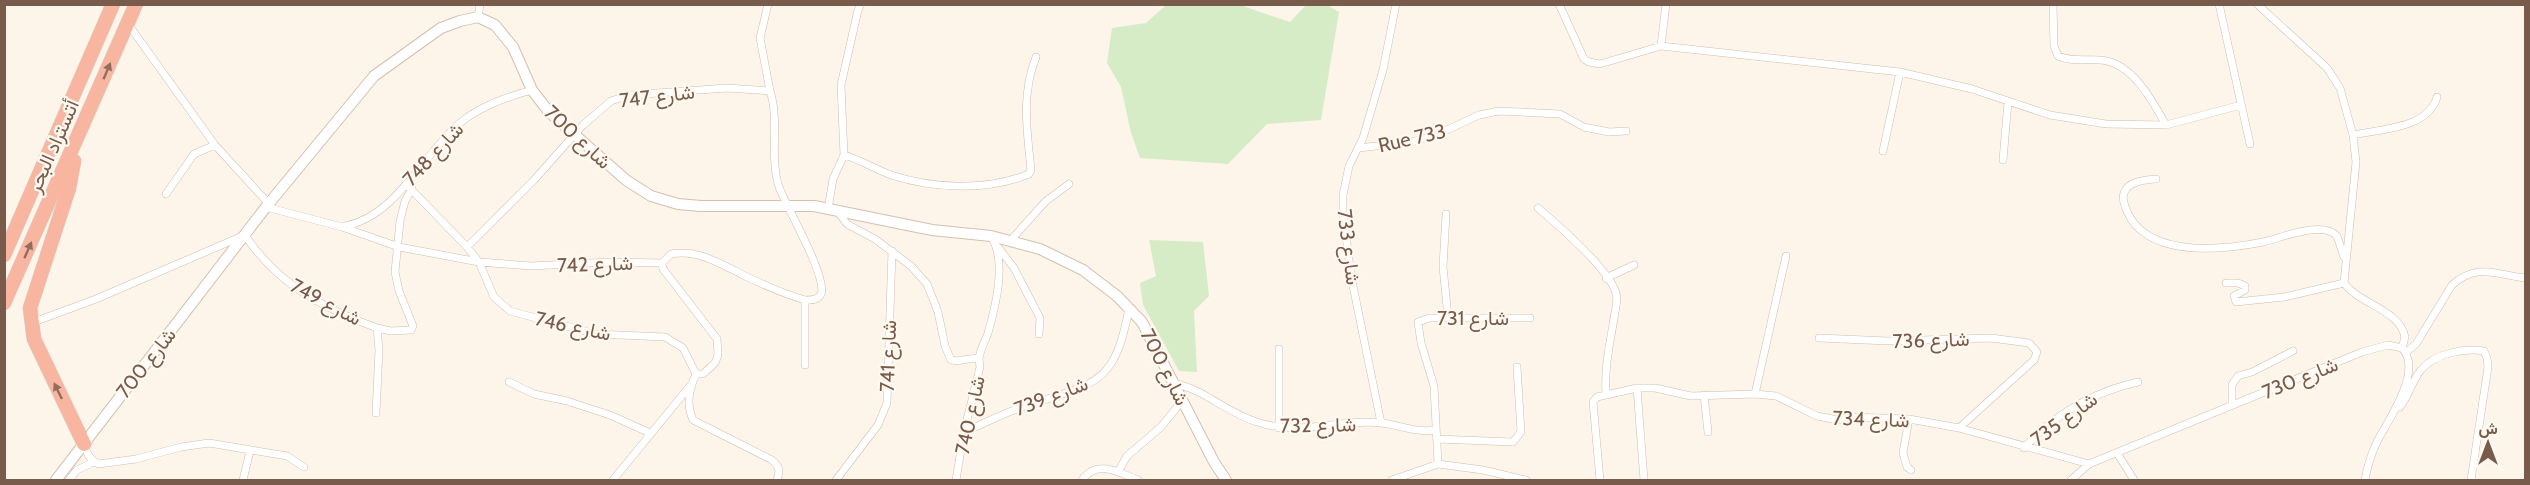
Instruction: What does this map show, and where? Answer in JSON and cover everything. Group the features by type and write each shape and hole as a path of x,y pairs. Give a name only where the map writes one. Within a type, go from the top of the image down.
{"highway":[{"name":"أتستراد البحر","path":"4,255 113,4"},
{"name":"أتستراد البحر","path":"4,303 135,4"},
{"path":"77,140 69,188 30,308 34,339 84,444"}],"main road":[{"name":"شارع 700","path":"57,480 267,205 374,76 441,28 478,17 495,25 513,47 532,90 549,112 573,136 626,180 651,196 678,204 701,206 789,206 833,210 932,230 991,236 1040,249 1083,270 1117,296 1142,322 1214,462 1226,480"}],"street":[{"path":"478,17 480,4"},
{"path":"768,4 760,38 776,124 779,186 819,273 821,295 816,299 806,300 805,365"},
{"path":"833,210 833,179 844,155 841,85 861,4"},
{"name":"شارع 733","path":"1381,423 1351,276 1343,195 1349,166 1359,148 1383,70 1396,4"},
{"path":"1559,4 1584,59 1600,64 1660,46 1900,72 1972,89 2050,115 2106,124 2166,124 2241,105"},
{"path":"1660,46 1666,4"},
{"path":"2053,4 2054,46 2058,56 2071,60 2101,60 2118,64 2150,98 2166,124"},
{"path":"2219,4 2250,144"},
{"path":"2257,4 2332,74 2340,88 2353,135 2356,175 2344,283"},
{"path":"128,23 215,145 267,205"},
{"path":"844,155 889,174 931,184 990,184 1029,174 1031,170 1025,103 1027,83 1036,57"},
{"path":"1883,151 1900,72"},
{"name":"شارع 747","path":"467,247 604,105 622,96 727,88 770,91"},
{"name":"شارع 748","path":"342,227 360,223 372,216 409,187 444,138 463,120 495,103 532,90"},
{"path":"2353,135 2422,118 2434,106 2437,97"},
{"path":"2003,160 2008,102"},
{"name":"Rue 733","path":"1359,148 1434,136 1492,112 1560,114 1584,127 1609,132 1626,131"},
{"path":"166,194 194,154 215,145"},
{"path":"2156,179 2135,183 2127,188 2123,199 2128,215 2136,226 2159,242 2181,246 2242,245 2312,230 2327,231 2337,236 2346,262"},
{"path":"1010,241 1046,201 1068,184"},
{"path":"409,187 467,247"},
{"path":"377,328 406,332 413,326 399,291 396,272 400,221 409,187"},
{"name":"شارع 742","path":"267,205 399,247 479,262 531,266 610,262 662,263 670,254 687,252 702,256 782,292 806,300"},
{"path":"1538,208 1570,235 1616,293 1605,394 1597,397 1592,407 1600,480"},
{"name":"شارع 740","path":"833,210 854,229 875,239 892,251 927,284 938,312 948,356 957,361 979,359 980,367 964,432 956,480"},
{"path":"1446,214 1443,267 1448,317"},
{"path":"31,323 96,299 245,235"},
{"name":"شارع 749","path":"245,235 265,263 295,288 346,315 377,328 379,350 376,413"},
{"path":"991,236 1014,268 1040,318 1039,333"},
{"name":"شارع 746","path":"467,247 479,262 494,297 510,311 596,333 665,337 683,348 696,374"},
{"path":"979,359 991,321 998,276 998,247"},
{"name":"شارع 741","path":"836,480 878,425 887,403 892,251"},
{"path":"1755,394 1786,256"},
{"path":"613,480 690,386 696,374 703,374 715,363 718,354 717,339 669,277 662,263"},
{"path":"1606,278 1634,265"},
{"path":"2404,350 2416,344 2452,285 2464,276 2481,270 2526,278"},
{"path":"2226,283 2238,283 2245,286 2245,290 2234,296 2236,302 2284,297 2344,283"},
{"path":"2344,283 2356,294 2398,322 2405,337 2404,350 2408,378 2372,455 2365,480"},
{"name":"شارع 739","path":"964,432 1015,409 1076,391 1100,376 1117,356 1130,309"},
{"name":"شارع 731","path":"1438,464 1433,377 1417,327 1422,319 1530,318"},
{"name":"شارع 736","path":"1819,338 1899,341 1991,338 2029,343 2037,352 2030,364 1959,428"},
{"name":"شارع 730","path":"2071,480 2089,464 2377,347 2388,345 2404,350"},
{"path":"1279,349 1279,428"},
{"path":"2232,405 2232,385 2238,376 2252,372 2293,351"},
{"path":"2386,426 2410,394 2421,370 2434,359 2445,354 2484,351 2488,367 2471,480"},
{"path":"1437,439 1513,442 1521,432 1517,367"},
{"path":"509,382 534,394 567,401 610,415 650,433"},
{"name":"شارع 735","path":"2024,448 2045,428 2082,402 2112,388 2138,382"},
{"name":"شارع 732","path":"1173,383 1197,390 1254,421 1279,428 1381,423 1422,432 1436,430"},
{"path":"690,386 688,406 693,420 772,460 780,470 777,480"},
{"path":"1637,388 1644,480"},
{"name":"شارع 734","path":"1605,394 1637,388 1655,388 1691,396 1755,394 1776,396 1817,417 1838,420 1850,417 1909,419 1959,428 2024,448 2089,464"},
{"path":"1704,395 1708,432"},
{"path":"1118,472 1127,456 1161,427 1182,401"},
{"path":"1909,419 1904,453 1907,467 1911,470"},
{"path":"69,480 77,470 94,462 108,464 209,443 287,456 304,467"},
{"path":"84,444 88,456 94,462"},
{"path":"243,480 250,451"},
{"path":"2117,453 2134,480"},
{"path":"1392,480 1438,464 1526,480"},
{"path":"1082,480 1098,468 1118,472 1138,480"}],"green space":[{"path":"1166,5 1240,5 1290,22 1306,5 1327,5 1339,12 1321,120 1267,124 1228,164 1140,158 1131,133 1121,87 1107,63 1112,28 1146,23"},
{"path":"1149,240 1203,242 1209,296 1194,311 1197,372 1179,371 1143,305 1140,283 1156,276"}]}
